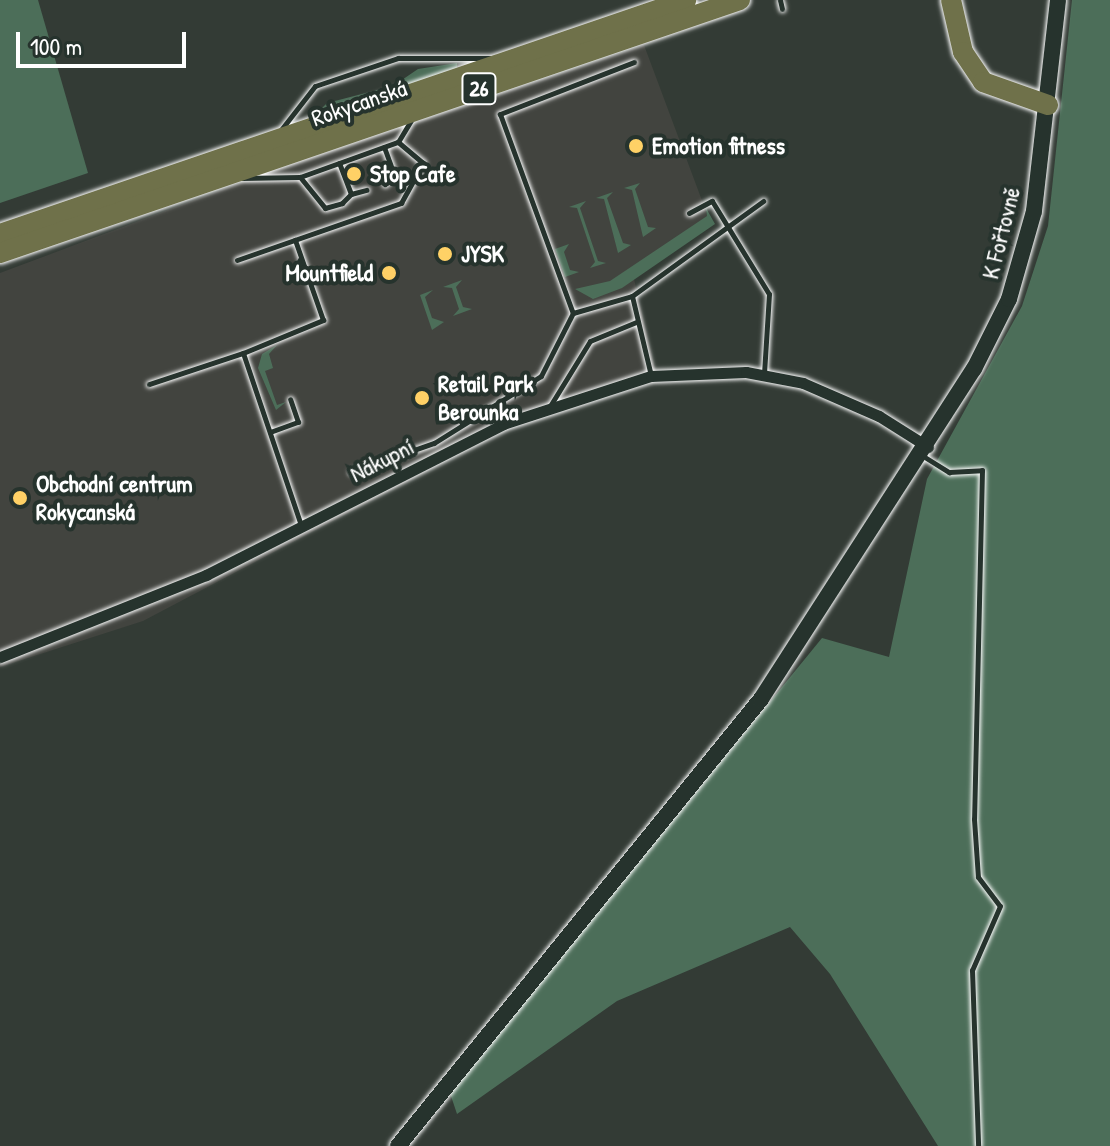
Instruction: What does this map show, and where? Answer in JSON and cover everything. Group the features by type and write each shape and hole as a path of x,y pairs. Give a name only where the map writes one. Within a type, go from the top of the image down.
{"highway":[{"name":"Rokycanská","path":"0,234 686,0"},
{"path":"951,0 967,60 994,88 1048,105"},
{"path":"967,0 967,60"},
{"name":"Rokycanská","path":"0,253 737,1"}],"street":[{"name":"K Fořtovně","path":"398,1146 761,699 926,451 1009,299 1034,211 1058,0"},
{"name":"Nákupní","path":"0,657 206,575 548,408 651,376 764,375 879,416 926,451"}],"lane":[{"path":"780,0 782,9"},
{"path":"276,139 287,117 329,82 398,58 512,58"},
{"path":"573,313 500,114 634,62"},
{"path":"225,176 300,177 398,142 416,111"},
{"path":"237,260 401,203 423,163 398,142"},
{"path":"384,147 394,175 385,184"},
{"path":"339,163 351,194"},
{"path":"300,177 325,208 366,190"},
{"path":"689,213 712,201 731,225 769,294 764,375"},
{"path":"351,472 434,443 541,376 573,313 632,296 763,201"},
{"path":"149,384 243,353 323,320 295,240"},
{"path":"632,296 651,376"},
{"path":"548,408 567,367 590,341 636,322"},
{"path":"243,353 301,526"},
{"path":"270,432 298,422 290,399"},
{"path":"926,451 949,472 982,470 974,819 978,877 1000,906 972,970 968,1022 978,1146"}],"shaded area":[{"path":"644,45 710,222 633,275 658,381 528,418 143,621 0,667 0,273 277,169"}],"green space":[{"path":"0,0 38,0 88,173 0,203"},
{"path":"1072,0 1110,0 1110,1146 938,1146 830,974 790,927 617,1001 457,1114 450,1093 822,638 889,657 927,479 1022,306 1048,226"},
{"path":"457,63 457,69 313,117 327,103 393,86 418,69"},
{"path":"640,183 635,189 648,227 656,228 643,237 632,190 624,188"},
{"path":"613,192 607,198 623,243 631,245 618,253 604,199 596,198"},
{"path":"586,201 580,208 598,261 606,263 590,268 595,262 577,208 569,207"},
{"path":"706,208 715,224 622,288 593,299 575,289 610,281 707,216"},
{"path":"569,244 564,252 570,270 579,272 565,277 555,249"},
{"path":"462,280 456,287 463,307 472,309 453,316 459,309 452,288 443,287"},
{"path":"433,290 425,297 432,318 444,322 432,330 420,295"},
{"path":"277,345 269,354 273,368 265,371 277,405 286,402 276,410 258,368 262,354"}],"place":[{"name":"Emotion fitness","path":"636,146"},
{"name":"Stop Cafe","path":"354,174"},
{"name":"JYSK","path":"445,254"},
{"name":"Mountfield","path":"389,273"},
{"name":"Retail Park Berounka","path":"422,398"},
{"name":"Obchodní centrum Rokycanská","path":"20,498"}]}
